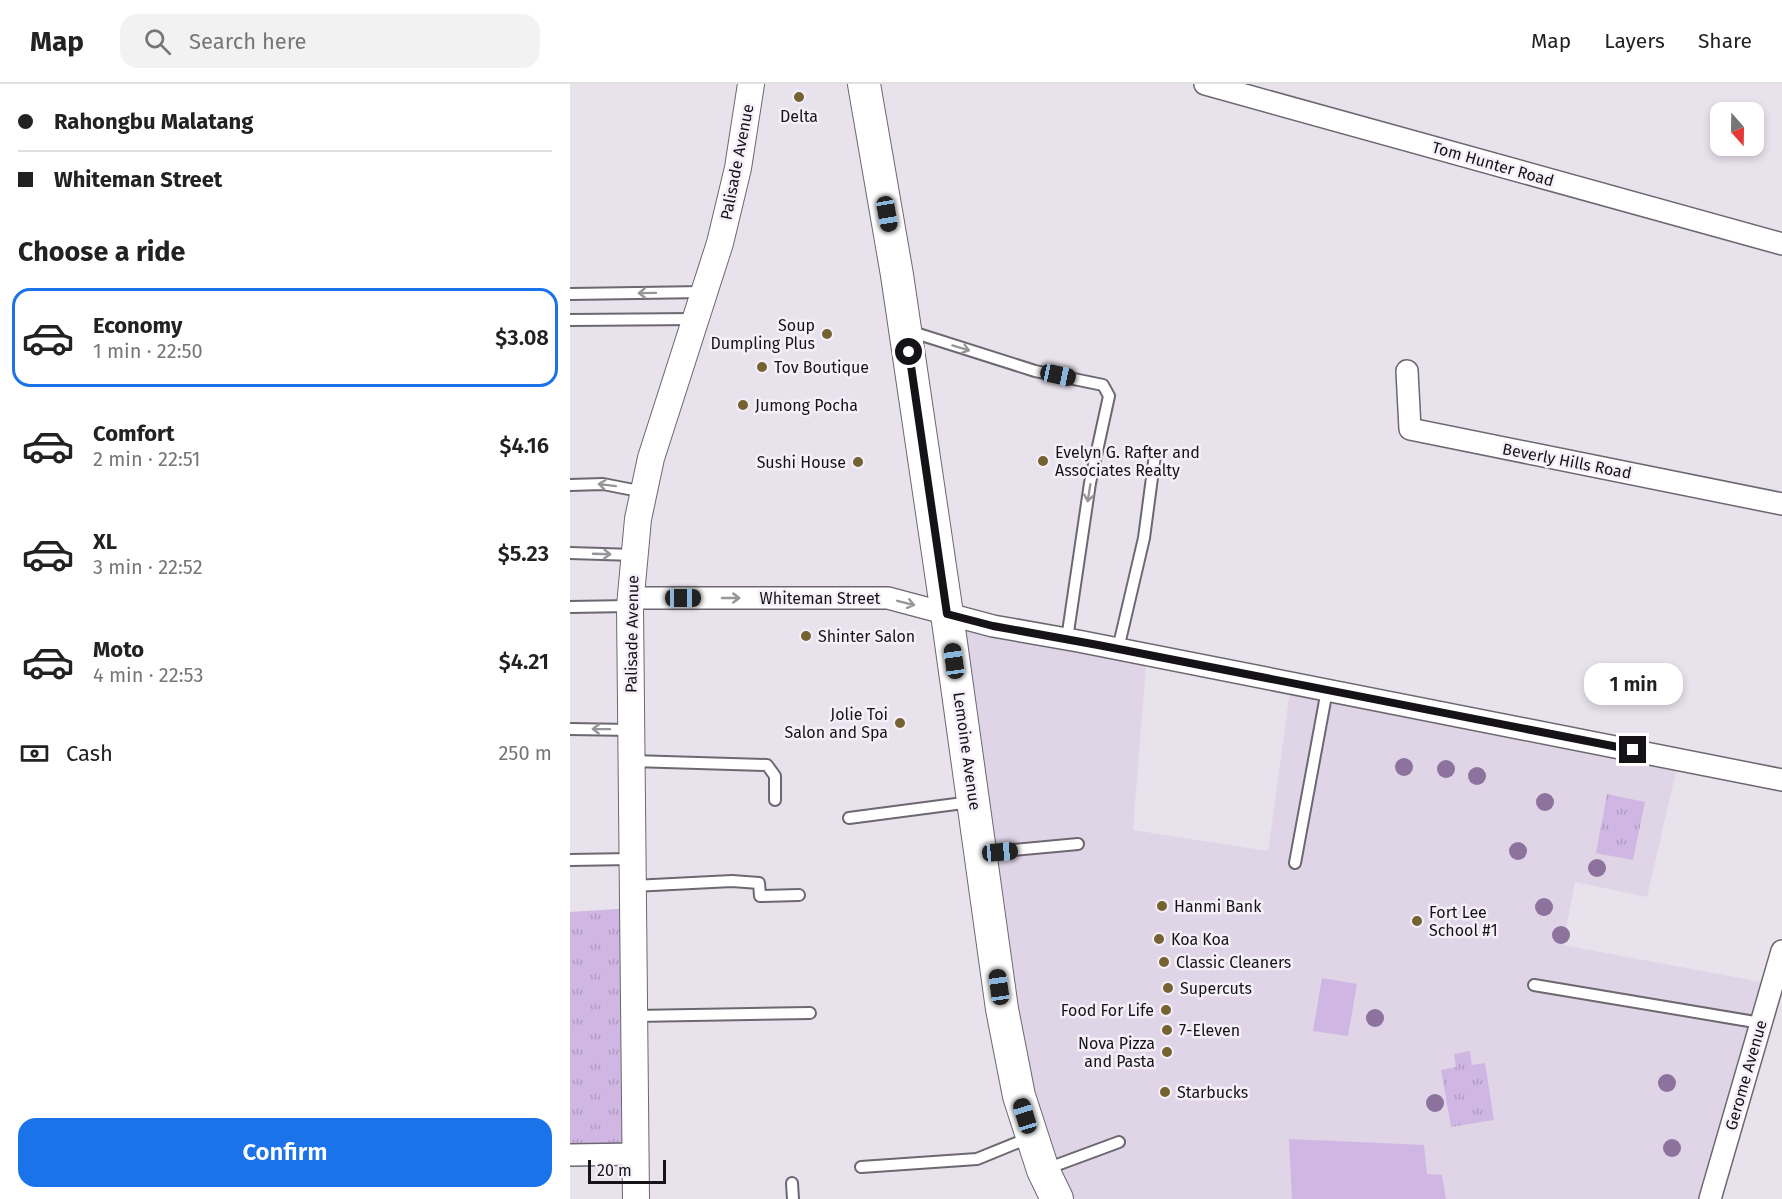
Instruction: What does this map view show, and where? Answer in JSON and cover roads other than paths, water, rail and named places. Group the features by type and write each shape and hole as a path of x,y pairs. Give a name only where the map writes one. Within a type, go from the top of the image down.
{"main road":[{"name":"Lemoine Avenue","path":"864,84 906,330 1008,1041 1019,1096 1031,1137 1057,1199"}],"street":[{"name":"Palisade Avenue","path":"636,1199 631,602 638,519 651,458 720,243 738,168 751,84"},
{"name":"Tom Hunter Road","path":"1205,84 1782,244"},
{"name":"Beverly Hills Road","path":"1407,371 1410,429 1782,504"},
{"name":"Whiteman Street","path":"631,602 888,598 993,626 1118,648 1782,780"},
{"name":"Gerome Avenue","path":"1710,1199 1782,951"},
{"path":"570,1155 636,1154"}],"lane":[{"path":"570,294 705,292"},
{"path":"570,320 696,319"},
{"path":"906,330 1035,371 1103,385 1109,396 1090,483 1067,639"},
{"path":"1118,648 1144,538 1155,455"},
{"path":"570,485 603,484 644,492"},
{"path":"570,552 635,555"},
{"path":"570,607 631,602"},
{"path":"1295,863 1327,690"},
{"path":"570,729 631,730"},
{"path":"632,761 767,765 775,776 775,800"},
{"path":"849,818 974,801"},
{"path":"981,854 1078,844"},
{"path":"570,860 633,859"},
{"path":"633,886 732,881 759,883 760,896 799,895"},
{"path":"1534,985 1761,1023"},
{"path":"634,1016 810,1013"},
{"path":"861,1167 978,1159 1031,1137"},
{"path":"1043,1170 1119,1142"},
{"path":"792,1183 793,1199"}],"place":[{"name":"Delta","path":"799,97"},
{"name":"Soup Dumpling Plus","path":"827,334"},
{"name":"Tov Boutique","path":"762,367"},
{"name":"Jumong Pocha","path":"743,405"},
{"name":"Evelyn G. Rafter and Associates Realty","path":"1043,461"},
{"name":"Sushi House","path":"858,462"},
{"name":"Shinter Salon","path":"806,636"},
{"name":"Jolie Toi Salon and Spa","path":"900,723"},
{"name":"Hanmi Bank","path":"1162,906"},
{"name":"Fort Lee School #1","path":"1417,921"},
{"name":"Koa Koa","path":"1159,939"},
{"name":"Classic Cleaners","path":"1164,962"},
{"name":"Supercuts","path":"1168,988"},
{"name":"Food For Life","path":"1166,1010"},
{"name":"7-Eleven","path":"1167,1030"},
{"name":"Nova Pizza and Pasta","path":"1167,1052"},
{"name":"Starbucks","path":"1165,1092"}]}
